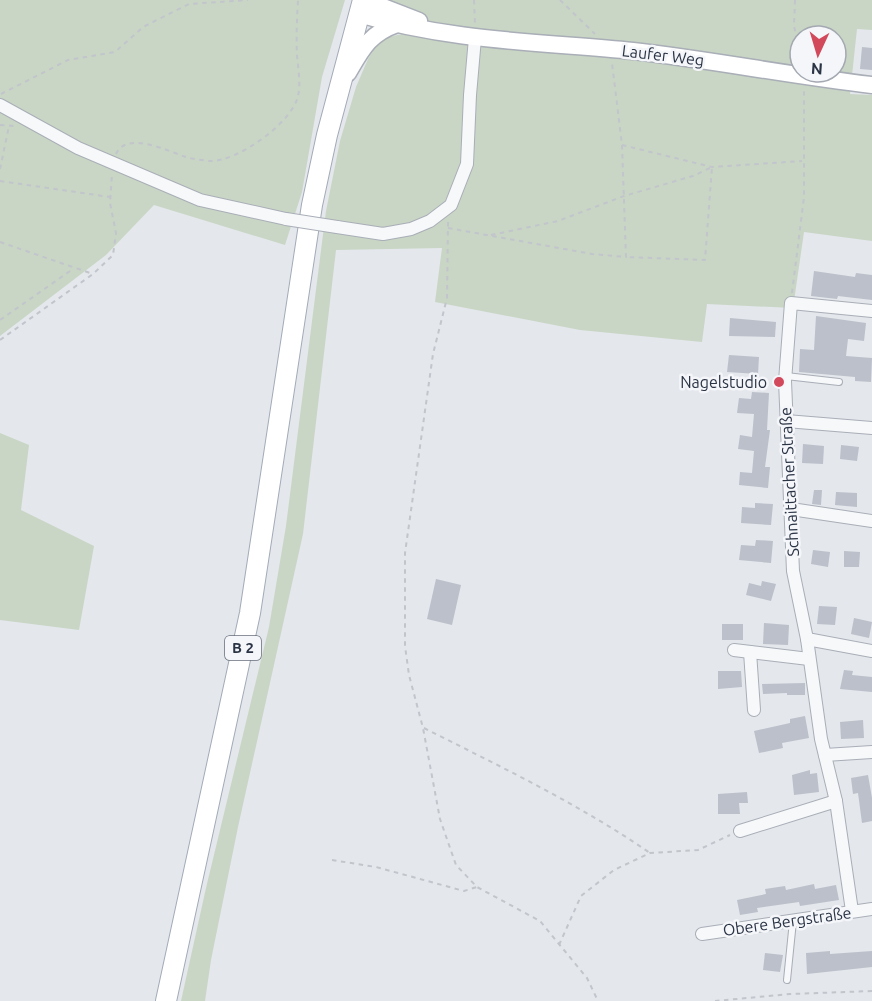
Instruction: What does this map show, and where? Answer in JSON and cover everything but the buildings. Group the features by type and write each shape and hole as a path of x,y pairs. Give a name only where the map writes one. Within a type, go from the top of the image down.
{"main road":[{"name":"B 2","path":"166,1001 250,613 312,205 362,5"}],"street":[{"name":"Laufer Weg","path":"362,5 453,34"},
{"name":"Laufer Weg","path":"362,5 397,24 475,38 702,59 788,74"},
{"path":"340,87 364,45 373,36 397,24"},
{"path":"0,105 78,148 200,200 286,219 383,234 411,229 430,221 451,205 467,164 475,38"},
{"name":"Laufer Weg","path":"848,82 872,85"},
{"path":"790,303 872,311"},
{"name":"Schnaittacher Straße","path":"790,303 786,421 793,571 807,639 825,756 836,801 852,911"},
{"path":"786,421 872,428"},
{"path":"791,509 872,520"},
{"path":"807,639 872,651"},
{"path":"735,650 809,658"},
{"path":"750,652 754,710"},
{"path":"825,756 872,752"},
{"path":"740,831 836,801"},
{"name":"Obere Bergstraße","path":"702,934 872,909"}],"lane":[{"path":"786,376 839,382"},
{"path":"788,980 793,920"}],"path":[{"path":"0,94 68,60 115,52 143,27 189,4 248,0"},
{"path":"1,337 93,274 113,255 116,233 110,197 112,163 118,149 129,143 158,146 185,157 212,161 224,159 274,131 293,109 299,95 298,0"},
{"path":"474,0 475,38"},
{"path":"561,0 610,49 622,145 626,257"},
{"path":"794,24 795,0"},
{"path":"790,303 804,197 804,84"},
{"path":"0,169 9,126"},
{"path":"622,145 712,167 803,161"},
{"path":"447,228 592,254 705,260 712,167"},
{"path":"488,235 558,221 624,196 693,176 712,167"},
{"path":"0,181 110,197"},
{"path":"451,205 447,228 447,298 433,354 405,553 405,646 409,675 423,728 443,828 456,865 477,887 540,921 587,978 598,1001"},
{"path":"0,242 93,274"},
{"path":"0,320 73,268"},
{"path":"423,728 538,786 611,826 650,852"},
{"path":"560,945 581,896 614,870 650,852 698,850 740,831"},
{"path":"332,860 376,867 464,891 477,887"},
{"path":"715,1001 790,994 872,991"}],"green space":[{"path":"0,0 345,0 322,77 302,192 285,245 154,205 106,255 0,336"},
{"path":"391,0 872,0 872,30 857,29 850,94 872,95 872,241 804,232 793,308 707,304 702,342 580,330 435,302 442,248 336,250 303,534 238,827 205,1001 181,1001 269,627 286,526 326,211 340,141 356,87 368,59 376,45 389,37 402,34 406,11 396,6"},
{"path":"0,433 29,445 21,510 94,546 79,630 0,620"}],"place":[{"name":"Nagelstudio","path":"779,382"}]}
